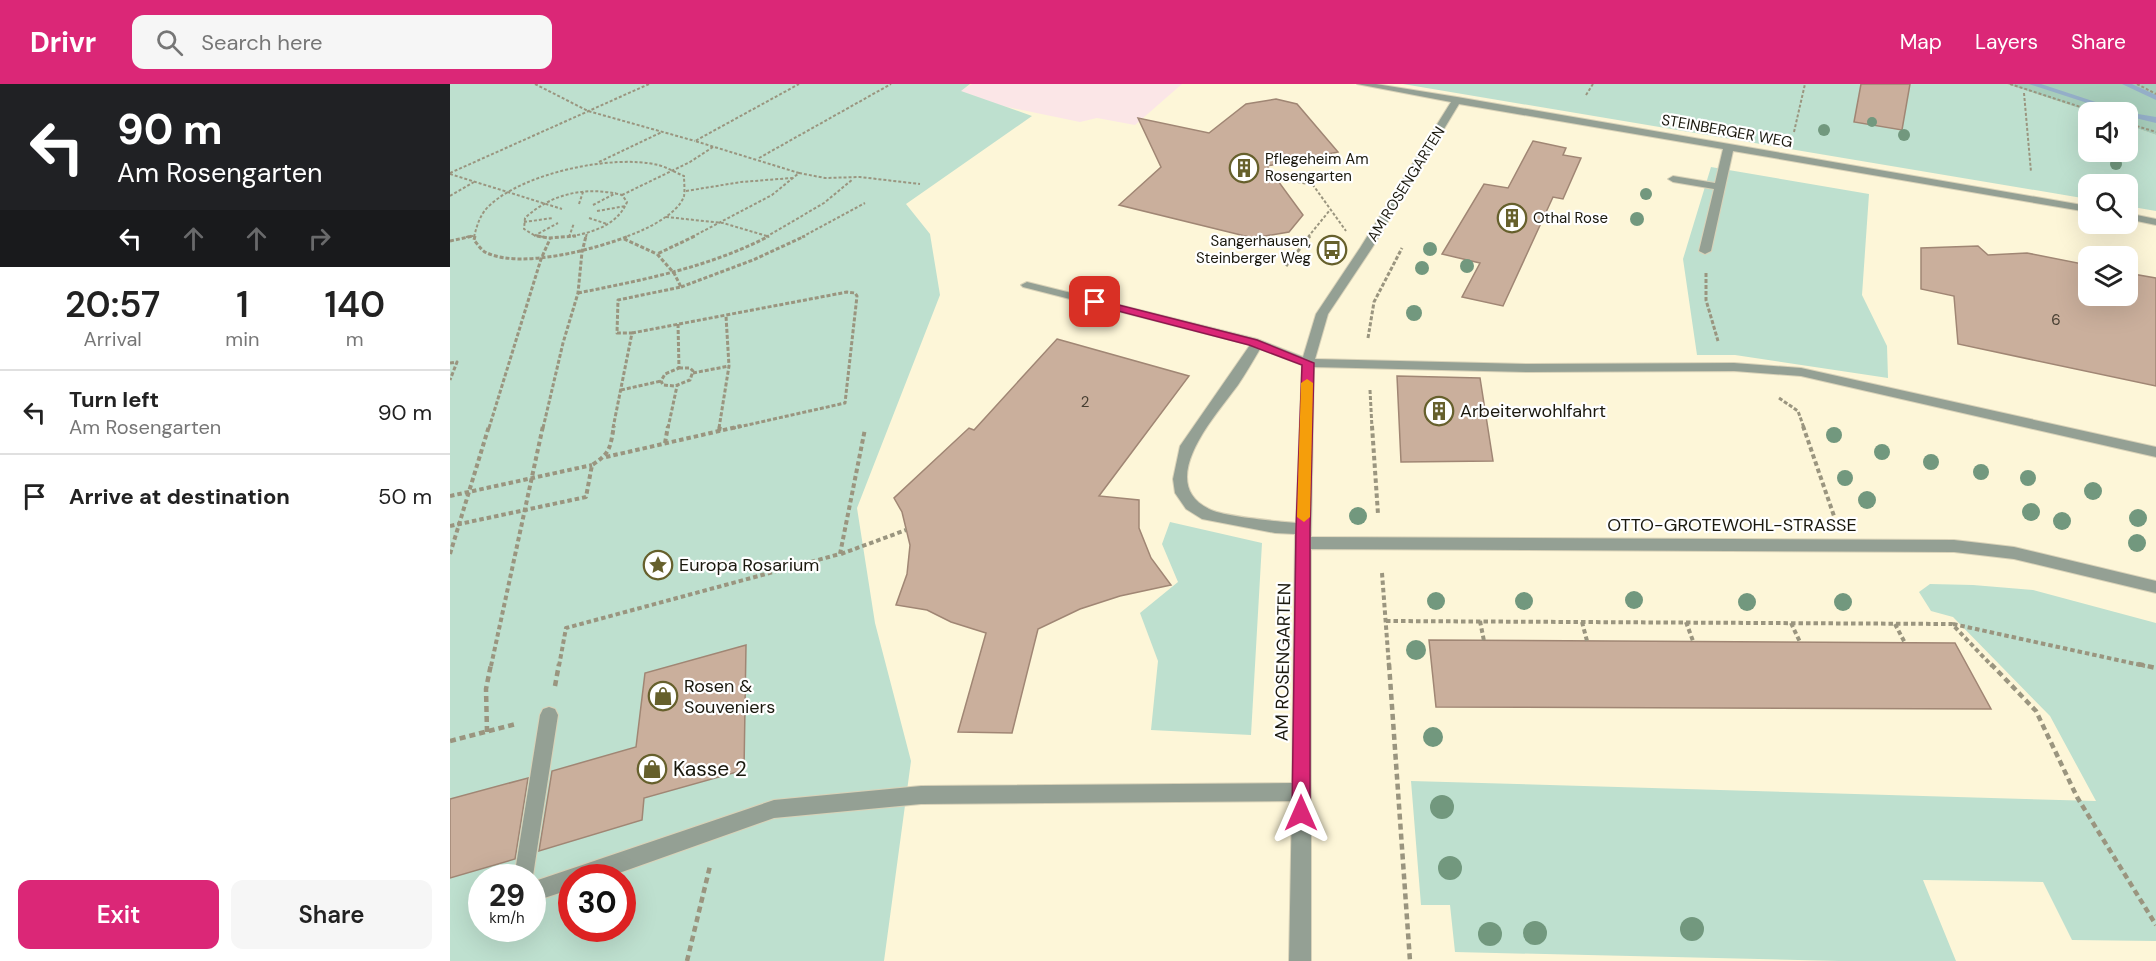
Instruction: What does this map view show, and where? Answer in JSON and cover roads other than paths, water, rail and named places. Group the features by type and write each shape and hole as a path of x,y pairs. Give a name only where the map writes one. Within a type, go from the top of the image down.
{"street":[{"name":"STEINBERGER WEG","path":"1361,84 2078,207"},
{"name":"AM ROSENGARTEN","path":"1300,961 1303,536 1308,363 1322,314 1366,248 1457,100"},
{"path":"1705,251 1729,146"},
{"path":"1673,179 1720,187"},
{"path":"2138,218 2156,222"},
{"path":"1027,285 1257,344 1308,363 1528,368 1734,367 1801,372 2156,452"},
{"name":"OTTO-GROTEWOHL-STRASSE","path":"1257,344 1234,381 1186,446 1180,479 1182,493 1191,505 1208,514 1275,527 1303,536 1954,546 2014,553 2156,587"},
{"path":"526,864 549,715"},
{"path":"614,864 774,809 921,795 1301,792"}],"waterway":[{"path":"2033,84 2090,102"},
{"path":"2126,84 2156,98"},
{"path":"2138,116 2156,120"}],"place":[{"name":"Pflegeheim Am Rosengarten","path":"1244,168"},
{"name":"Othal Rose","path":"1512,218"},
{"name":"Sangerhausen, Steinberger Weg","path":"1332,250"},
{"name":"Arbeiterwohlfahrt","path":"1439,411"},
{"name":"Europa Rosarium","path":"658,565"},
{"name":"Rosen & Souveniers","path":"663,696"},
{"name":"Kasse 2","path":"652,769"}]}
